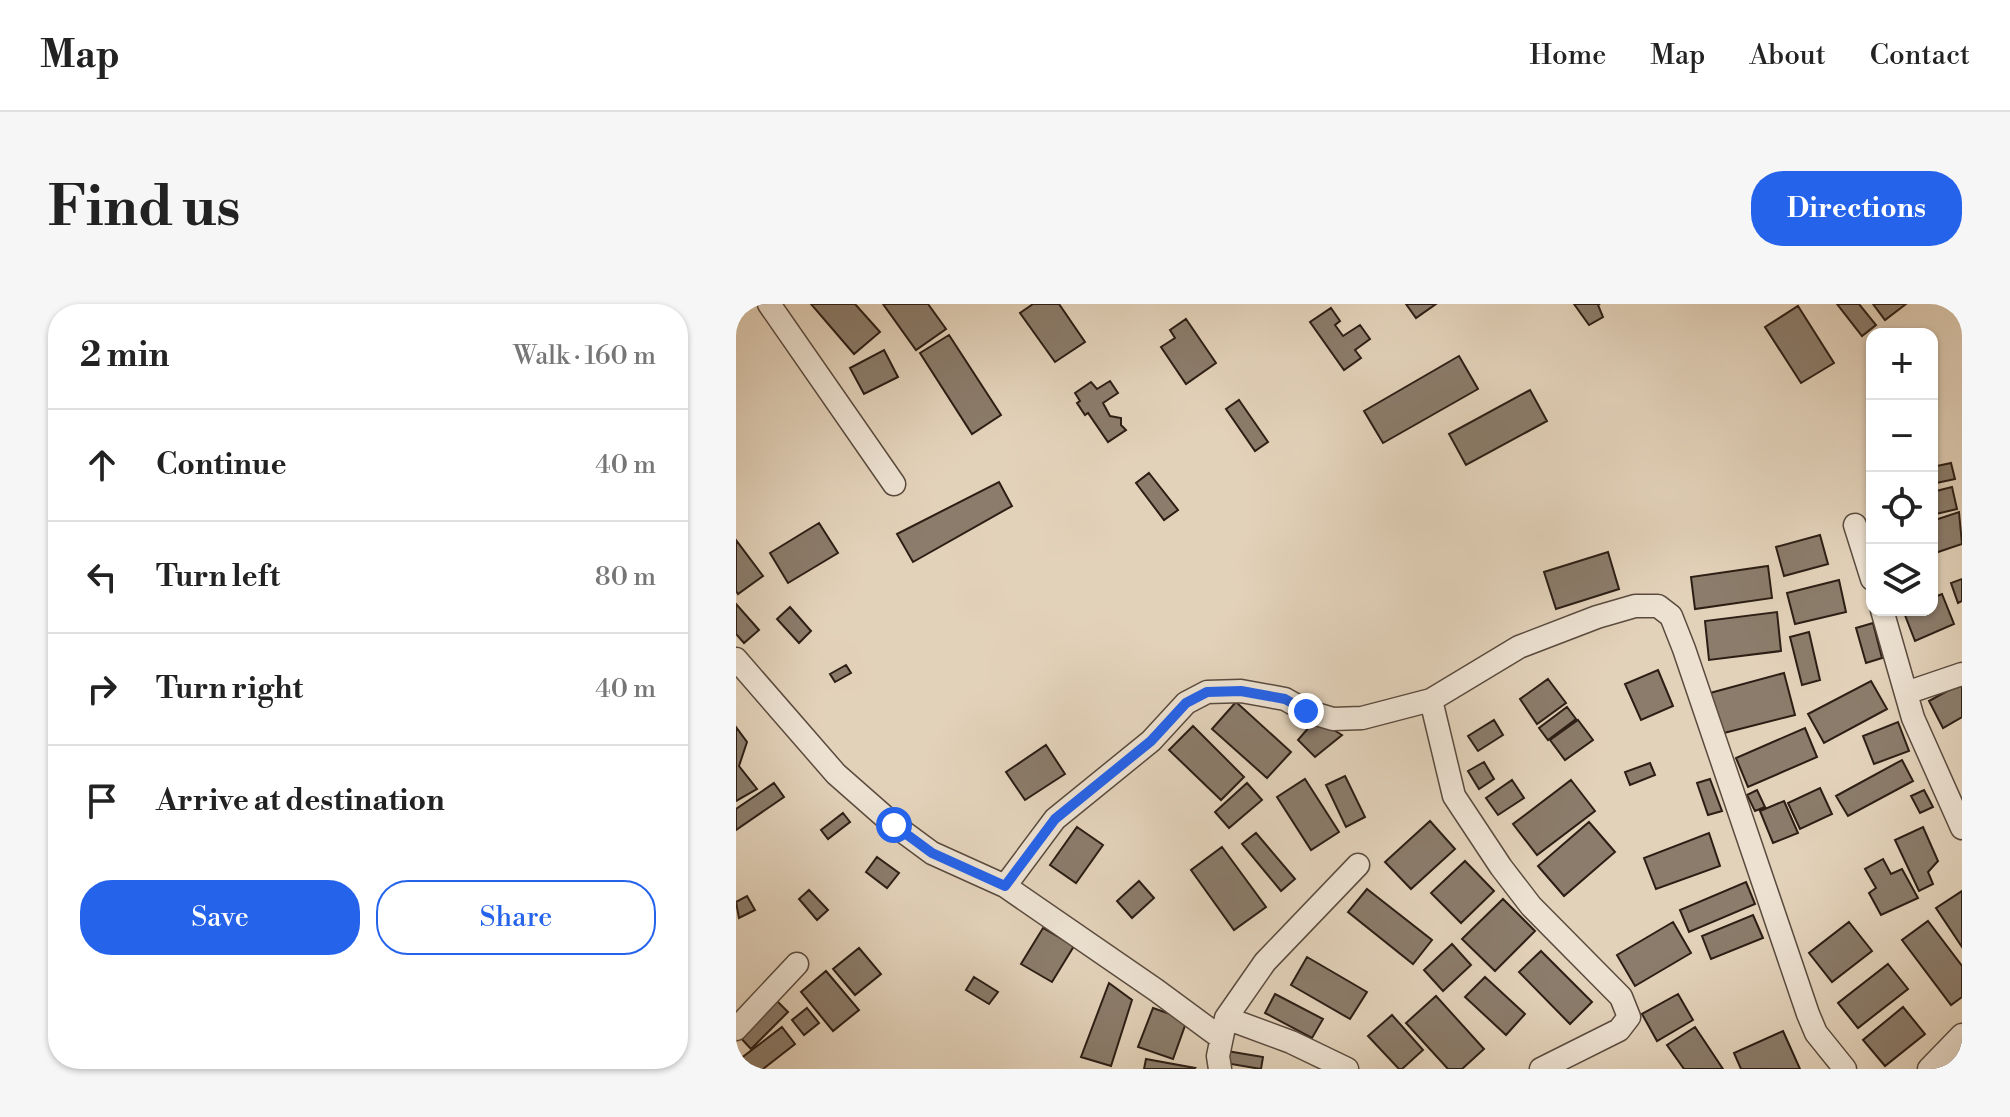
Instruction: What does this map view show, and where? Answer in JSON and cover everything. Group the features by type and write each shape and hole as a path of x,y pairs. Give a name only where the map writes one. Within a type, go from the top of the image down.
{"street":[{"path":"769,304 894,484"},
{"path":"1855,525 1866,560"},
{"path":"1005,886 1055,819 1151,741 1186,703 1207,692 1241,691 1285,699 1306,711 1333,719 1362,718 1431,700 1519,647 1597,617 1635,606 1658,606 1671,616 1733,787 1808,1014 1816,1033 1845,1069"},
{"path":"1884,616 1913,718 1962,828"},
{"path":"736,659 836,774 894,825 932,853 1005,886 1156,990 1224,1028 1291,1042 1347,1069"},
{"path":"1906,693 1962,674"},
{"path":"1431,700 1454,796 1531,906 1621,997 1629,1017 1619,1030 1541,1069"},
{"path":"1220,1069 1218,1056 1224,1028 1265,962 1358,865"},
{"path":"736,1029 797,964"},
{"path":"1929,1069 1962,1035"}],"building":[{"path":"811,304 855,304 880,332 854,354"},
{"path":"883,304 928,304 946,329 916,350"},
{"path":"1033,304 1059,304 1085,342 1055,362 1020,313"},
{"path":"1406,304 1436,304 1416,318"},
{"path":"1574,304 1600,304 1603,317 1589,325"},
{"path":"1837,304 1859,304 1876,325 1866,328 1862,336"},
{"path":"1873,304 1906,304 1885,320"},
{"path":"1798,306 1834,363 1801,383 1765,327"},
{"path":"1331,308 1340,321 1335,325 1343,336 1360,325 1370,339 1355,350 1361,358 1344,370 1310,322"},
{"path":"1186,319 1216,363 1186,384 1161,347 1175,338 1170,330"},
{"path":"949,335 1001,415 972,434 920,353"},
{"path":"884,350 898,377 864,394 850,368"},
{"path":"1459,356 1478,389 1383,443 1364,411"},
{"path":"1110,381 1118,393 1103,403 1110,416 1121,418 1121,425 1126,430 1108,442 1088,413 1085,415 1075,393 1091,382 1097,389"},
{"path":"1530,390 1547,421 1466,465 1449,434"},
{"path":"1239,400 1268,442 1255,451 1226,409"},
{"path":"1951,463 1955,479 1938,483 1938,466"},
{"path":"1149,473 1178,510 1164,520 1136,483"},
{"path":"999,482 1012,506 913,562 897,534"},
{"path":"1952,487 1957,509 1938,514 1938,490"},
{"path":"1959,512 1962,544 1938,552 1938,519"},
{"path":"819,523 838,553 788,583 770,553"},
{"path":"1820,535 1828,564 1784,576 1776,547"},
{"path":"736,540 763,576 738,594 736,591"},
{"path":"1608,552 1619,589 1556,609 1544,572"},
{"path":"1768,566 1772,598 1695,609 1691,577"},
{"path":"1962,579 1962,601 1958,603 1951,583"},
{"path":"1839,580 1846,612 1795,624 1787,593"},
{"path":"1942,594 1954,624 1915,641 1905,616 1938,616 1938,596"},
{"path":"736,604 759,630 744,643 736,634"},
{"path":"790,607 811,631 799,643 777,619"},
{"path":"1777,612 1781,651 1709,660 1705,621"},
{"path":"1873,623 1882,658 1866,663 1856,628"},
{"path":"1809,632 1820,680 1802,685 1790,637"},
{"path":"846,665 851,673 835,682 830,674"},
{"path":"1658,670 1673,706 1641,720 1625,684"},
{"path":"1784,673 1795,715 1720,734 1710,693"},
{"path":"1548,679 1566,703 1537,724 1520,699"},
{"path":"1871,681 1887,709 1824,743 1808,714"},
{"path":"1962,683 1962,717 1943,728 1929,701"},
{"path":"1236,702 1291,752 1267,778 1212,729"},
{"path":"1567,707 1576,719 1548,740 1539,728"},
{"path":"1316,719 1342,735 1315,757 1298,740"},
{"path":"1494,720 1503,735 1478,751 1468,736"},
{"path":"1578,720 1593,740 1565,760 1550,740"},
{"path":"1898,722 1909,751 1874,764 1863,736"},
{"path":"1193,726 1244,777 1221,800 1169,750"},
{"path":"736,727 747,742 739,766 757,789 736,801"},
{"path":"1805,728 1817,757 1748,787 1736,758"},
{"path":"1046,745 1065,774 1025,800 1006,772"},
{"path":"1902,760 1913,781 1848,816 1836,796"},
{"path":"1484,762 1494,779 1479,789 1468,771"},
{"path":"1650,763 1655,775 1630,785 1625,772"},
{"path":"1345,776 1365,817 1346,827 1326,785"},
{"path":"1305,779 1339,832 1311,850 1277,797"},
{"path":"1710,779 1722,811 1708,815 1697,783"},
{"path":"1512,780 1524,798 1498,815 1486,798"},
{"path":"1571,780 1595,811 1537,855 1513,824"},
{"path":"774,783 784,797 736,830 736,809"},
{"path":"1247,783 1262,800 1229,828 1215,812"},
{"path":"1820,788 1832,814 1800,829 1788,803"},
{"path":"1757,790 1765,807 1755,811 1747,795"},
{"path":"1924,790 1933,807 1920,813 1911,796"},
{"path":"1784,801 1798,833 1773,843 1760,811"},
{"path":"843,813 850,822 828,839 821,830"},
{"path":"1430,821 1455,849 1411,889 1385,862"},
{"path":"1589,822 1615,852 1564,896 1538,866"},
{"path":"1077,827 1103,845 1076,883 1050,865"},
{"path":"1923,827 1938,861 1928,872 1933,884 1919,891 1895,840"},
{"path":"1256,833 1295,879 1281,891 1242,844"},
{"path":"1709,833 1720,866 1656,889 1644,858"},
{"path":"1222,847 1266,907 1234,930 1191,870"},
{"path":"877,857 899,873 887,888 866,872"},
{"path":"1883,859 1891,874 1902,869 1918,898 1881,915 1869,893 1876,888 1865,869"},
{"path":"1465,861 1494,891 1461,923 1431,893"},
{"path":"1139,881 1154,898 1132,918 1117,901"},
{"path":"1746,882 1755,904 1689,932 1680,910"},
{"path":"1367,889 1432,940 1413,964 1348,912"},
{"path":"809,890 828,910 817,920 799,899"},
{"path":"1962,891 1962,947 1936,908"},
{"path":"747,896 755,910 739,918 736,902"},
{"path":"1503,899 1535,931 1495,971 1462,939"},
{"path":"1753,915 1763,938 1711,959 1702,936"},
{"path":"1928,921 1962,966 1962,997 1951,1005 1902,940"},
{"path":"1673,922 1691,953 1635,986 1617,955"},
{"path":"1849,922 1872,951 1832,982 1809,953"},
{"path":"1043,928 1074,946 1052,982 1021,964"},
{"path":"1452,944 1471,965 1443,991 1424,970"},
{"path":"859,948 881,974 855,995 833,969"},
{"path":"1541,951 1592,1002 1570,1024 1519,972"},
{"path":"1307,957 1367,992 1350,1019 1291,985"},
{"path":"1888,964 1908,989 1858,1028 1838,1003"},
{"path":"826,971 859,1010 833,1031 801,992"},
{"path":"974,977 998,992 989,1004 966,990"},
{"path":"1485,977 1525,1014 1506,1035 1465,997"},
{"path":"1109,983 1132,1000 1111,1066 1081,1057"},
{"path":"1275,994 1323,1019 1312,1038 1265,1013"},
{"path":"1678,994 1693,1020 1657,1041 1642,1014"},
{"path":"1436,996 1484,1049 1462,1069 1448,1069 1406,1023"},
{"path":"775,999 788,1012 751,1049 738,1035"},
{"path":"1903,1007 1925,1034 1885,1066 1863,1040"},
{"path":"807,1008 819,1023 804,1035 792,1020"},
{"path":"1153,1008 1187,1020 1173,1059 1138,1047"},
{"path":"1392,1015 1423,1050 1402,1069 1368,1036"},
{"path":"782,1027 795,1044 763,1069 748,1069 740,1059"},
{"path":"1695,1027 1723,1069 1684,1069 1667,1045"},
{"path":"1783,1031 1800,1069 1741,1069 1734,1053"},
{"path":"1227,1051 1263,1057 1261,1069 1225,1063"},
{"path":"1146,1059 1195,1068 1144,1069"}],"route":[{"path":"894,825 932,853 1005,886 1055,819 1151,741 1186,703 1207,692 1241,691 1285,699 1306,711"}]}
